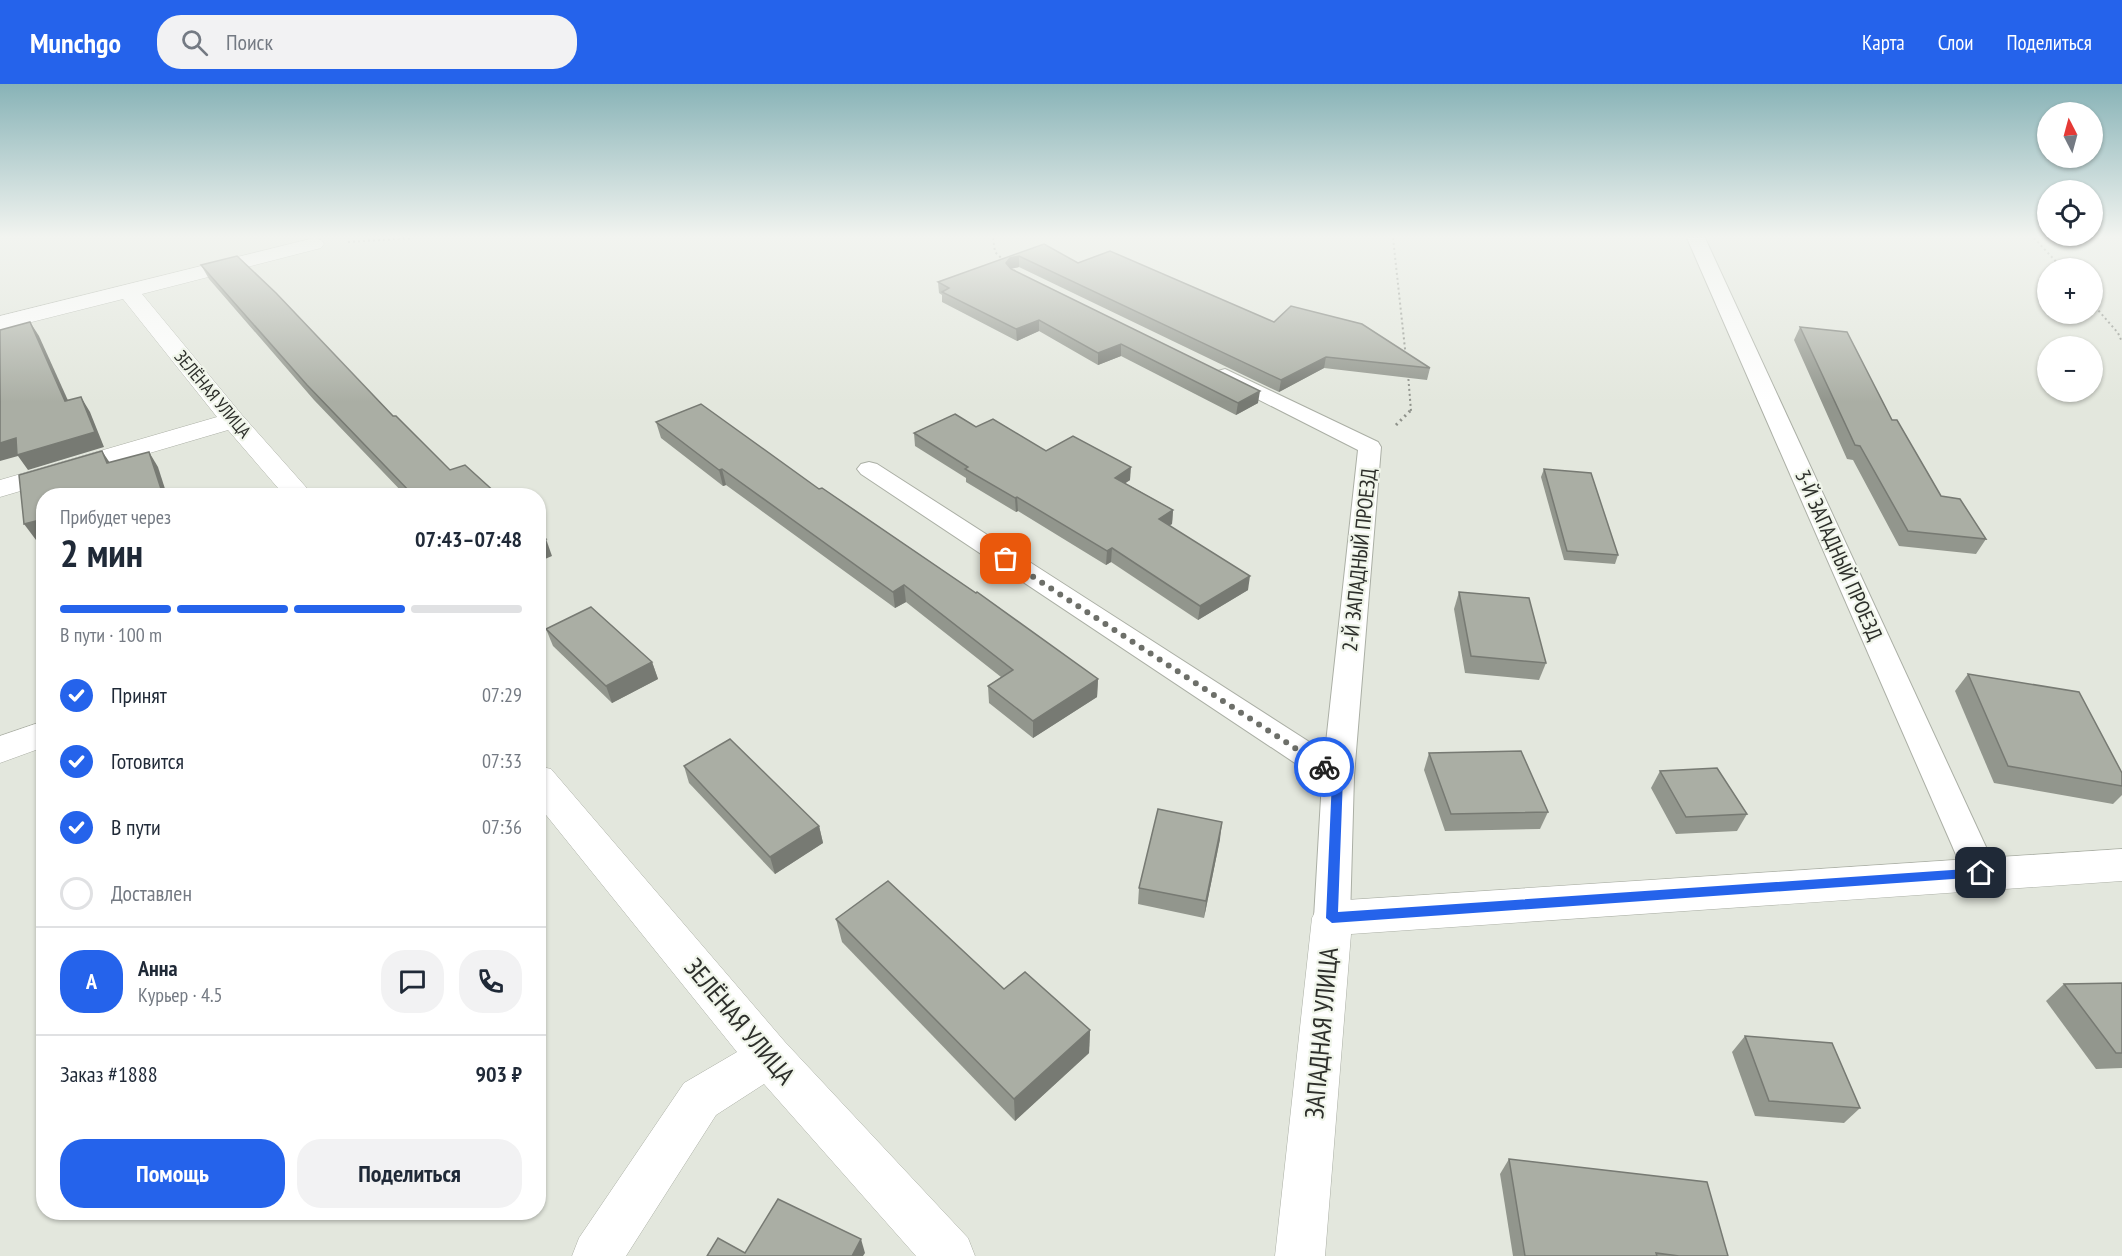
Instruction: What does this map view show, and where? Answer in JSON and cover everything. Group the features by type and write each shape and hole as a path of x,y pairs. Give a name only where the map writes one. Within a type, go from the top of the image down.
{"street":[{"path":"0,323 126,293"},
{"name":"ЗЕЛЁНАЯ УЛИЦА","path":"130,293 233,420 292,488"},
{"path":"0,489 233,420"},
{"path":"0,750 36,737"},
{"name":"ЗЕЛЁНАЯ УЛИЦА","path":"546,789 769,1057 950,1256"},
{"name":"ЗАПАДНАЯ УЛИЦА","path":"1300,1256 1332,918 2122,865"},
{"path":"597,1256 700,1099 769,1057"}],"lane":[{"name":"3-Й ЗАПАДНЫЙ ПРОЕЗД","path":"1721,293 1981,873"},
{"name":"2-Й ЗАПАДНЫЙ ПРОЕЗД","path":"1210,368 1370,447 1338,777 1332,918"},
{"path":"870,469 1338,777"}],"path":[{"path":"1370,447 1412,410 1399,293"},
{"path":"2103,316 2118,333 2122,342"}],"building":[{"path":"225,293 276,293 393,416 396,416 450,470 465,465 490,488 406,488 307,385"},
{"path":"943,293 1059,293 1260,391 1238,403 1121,344 1098,353 1039,320 1016,329"},
{"path":"1097,293 1206,293 1274,322 1291,306 1362,324 1430,368 1326,357 1281,380"},
{"path":"30,322 65,401 81,397 95,432 17,455 16,438 0,443 0,330"},
{"path":"1800,327 1847,332 1892,420 1897,420 1941,496 1960,499 1986,539 1908,531 1860,446 1855,445"},
{"path":"701,404 819,489 822,488 977,592 1098,679 1033,721 988,686 1013,670 904,585 893,592 722,469 719,470 656,422"},
{"path":"955,414 976,427 993,419 1046,451 1073,436 1131,467 1115,478 1173,510 1159,519 1250,576 1200,606 1112,548 1107,551 965,469 968,467 914,433"},
{"path":"102,451 107,463 149,452 161,488 36,488 36,521 24,524 19,475"},
{"path":"1544,469 1591,473 1618,555 1567,551"},
{"path":"1459,592 1529,598 1546,663 1471,656"},
{"path":"591,607 652,662 606,686 546,629"},
{"path":"1968,674 2079,692 2122,773 2122,786 2008,766"},
{"path":"730,739 819,826 770,857 684,766"},
{"path":"1521,751 1548,812 1451,814 1429,753"},
{"path":"1717,768 1747,814 1686,817 1660,771"},
{"path":"1158,809 1222,822 1206,901 1139,888"},
{"path":"888,881 1004,989 1025,972 1090,1030 1014,1099 836,919"},
{"path":"2122,983 2122,1053 2116,1053 2064,984"},
{"path":"1745,1036 1832,1043 1860,1108 1769,1101"},
{"path":"1509,1159 1707,1182 1728,1256 1679,1256 1656,1253 1657,1256 1525,1256"},
{"path":"778,1199 861,1239 852,1256 707,1256 718,1238 745,1253"}],"way so far":[{"path":"1006,559 1324,767"}],"route":[{"path":"1324,767 1338,777 1332,918 1981,873"}]}
